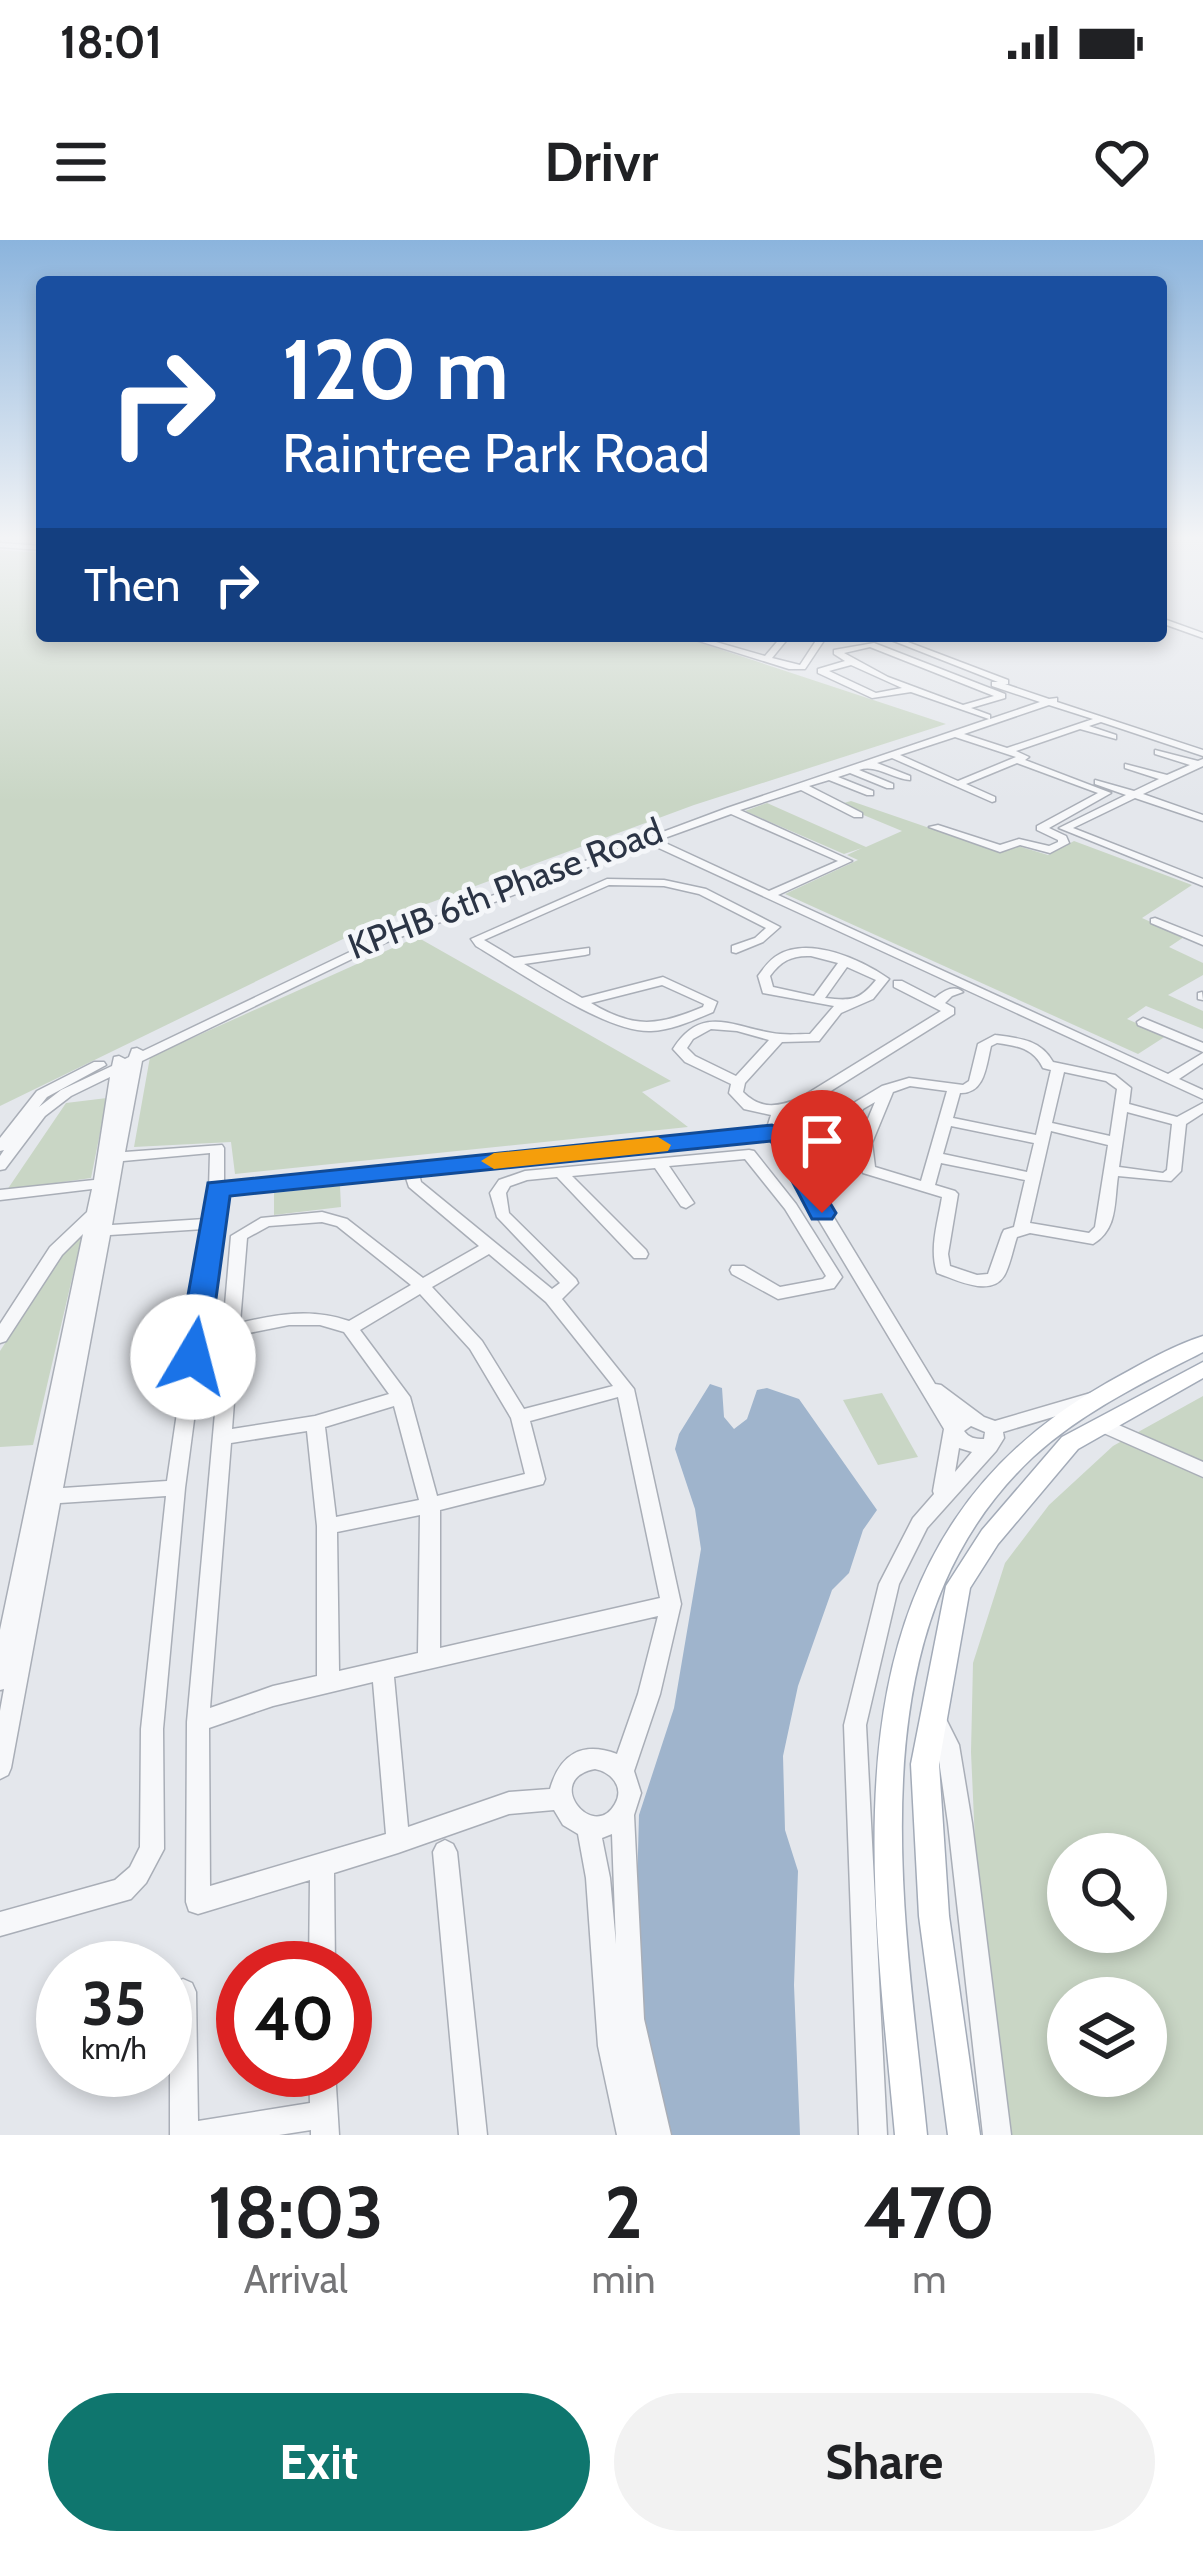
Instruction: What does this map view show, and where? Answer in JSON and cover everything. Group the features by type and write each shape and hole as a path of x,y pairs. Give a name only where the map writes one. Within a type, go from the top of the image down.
{"main road":[{"path":"911,2135 889,1859 889,1761 898,1679 938,1562 970,1511 1008,1468 1094,1398 1203,1343"},
{"path":"964,2135 934,1916 925,1764 958,1586 990,1537 1070,1443 1203,1369"}],"street":[{"path":"1173,624 1203,636"},
{"path":"713,642 802,667 819,642"},
{"path":"767,659 781,642"},
{"path":"886,642 1202,761"},
{"path":"900,642 1202,761"},
{"path":"963,708 1002,697 866,644 836,652 913,689 963,708 987,716"},
{"path":"852,662 821,671 875,696 913,689"},
{"path":"895,679 931,669"},
{"path":"999,685 1026,704"},
{"name":"KPHB 6th Phase Road","path":"410,926 899,754 987,716 1046,700"},
{"name":"KPHB 6th Phase Road","path":"0,1147 42,1094 410,926 656,828 1046,700"},
{"path":"1007,751 1099,720"},
{"path":"1079,726 1112,737"},
{"path":"953,732 1203,818"},
{"path":"1158,752 1202,761"},
{"path":"899,754 965,781"},
{"path":"934,827 1000,849 1019,842 1050,850 1064,843 1062,838 1040,827 1106,793 1017,760 956,786 992,799"},
{"path":"1202,761 1066,825 1068,832 1203,882"},
{"path":"870,764 907,778"},
{"path":"1128,766 1168,779"},
{"path":"851,770 890,786"},
{"path":"830,777 870,793"},
{"path":"801,786 858,815"},
{"path":"731,810 847,861 771,894"},
{"path":"650,840 964,989 1203,1095"},
{"path":"557,902 608,876"},
{"path":"580,1002 663,981 711,1002 709,1009 664,1029 615,1021 580,1002 513,962 478,939 607,882 664,883 703,891 774,927 736,950"},
{"path":"500,897 528,913"},
{"path":"764,911 784,901"},
{"path":"1156,921 1203,941"},
{"path":"738,1082 689,1059 680,1049 686,1036 704,1025 724,1024 778,1038 814,1038 837,1010 849,1005 869,996 883,979 807,950 770,964 764,976 767,989 849,1005"},
{"path":"513,962 586,951"},
{"path":"817,1000 844,961"},
{"path":"217,1189 779,1123 950,1010 898,984"},
{"path":"938,1002 964,989"},
{"path":"1143,1022 1203,1048"},
{"path":"778,1038 738,1082 736,1093 779,1123 798,1173 933,1388 953,1429 967,1444 987,1430 1094,1398"},
{"path":"798,1173 844,1132 857,1107 887,1089 909,1082 954,1090 971,1087 989,1040 1029,1045 1043,1052 1048,1065 1120,1083 1124,1088 1103,1228 1093,1239 1022,1231 1010,1234 994,1278 976,1281 944,1269 940,1254 952,1201 942,1189 868,1171 865,1143 887,1089"},
{"path":"95,1226 118,1157 137,1052"},
{"path":"1169,1079 1203,1057"},
{"path":"0,1768 95,1226 119,1061"},
{"name":"KPHB 6th Phase Road","path":"0,1166 48,1106 119,1061"},
{"path":"1022,1231 1058,1067"},
{"path":"927,1185 954,1090"},
{"path":"1122,1106 1179,1122 1203,1107"},
{"path":"746,1109 779,1123"},
{"path":"945,1121 1116,1142"},
{"path":"1112,1171 1166,1178 1174,1171 1179,1122"},
{"path":"844,1132 845,1152"},
{"path":"798,1173 865,1143"},
{"path":"0,1924 122,1890 138,1875 152,1849 152,1729 176,1488 217,1189 217,1148 118,1157"},
{"path":"552,1298 570,1283 502,1214 498,1193 504,1183 525,1176 749,1154 791,1207 834,1277 828,1284 778,1294 738,1270"},
{"path":"935,1156 1031,1177"},
{"path":"658,1163 686,1202"},
{"path":"405,1170 448,1214 552,1298 625,1389 671,1604 649,1694 622,1772"},
{"path":"561,1173 640,1254"},
{"path":"0,1196 100,1184"},
{"path":"327,1526 536,1479 520,1417 476,1346 422,1285 343,1222 322,1217 266,1222 239,1236 228,1332 225,1437 198,1722 198,1902 398,1842 508,1803 560,1799"},
{"path":"0,1337 56,1251 95,1226 212,1224"},
{"path":"350,1328 490,1246"},
{"path":"228,1332 282,1318 329,1318 350,1328 401,1397 430,1505 429,1660"},
{"path":"933,1388 987,1430"},
{"path":"520,1417 625,1389"},
{"path":"225,1437 315,1423 401,1397"},
{"path":"941,1494 953,1429 962,1419 987,1430"},
{"path":"315,1423 327,1526 328,1684"},
{"path":"1106,1426 1203,1470"},
{"path":"873,2135 855,1725 889,1584 920,1522 987,1430"},
{"path":"46,1497 176,1488"},
{"path":"0,1681 46,1497"},
{"path":"198,1722 273,1696 671,1604"},
{"path":"383,1674 398,1842"},
{"path":"931,1714 948,1745 997,2135"},
{"path":"622,1815 607,1825 588,1826 569,1817 560,1799 563,1778 580,1763 603,1761 622,1772 631,1793 622,1815 632,2020 657,2135"},
{"path":"588,1826 598,1878 611,2046 632,2135"},
{"path":"446,1852 473,2135"},
{"path":"322,1863 322,1941"},
{"path":"184,2097 184,2135"},
{"path":"197,2135 325,2124"}],"green space":[{"path":"0,624 36,624 36,642 698,642 946,724 694,805 378,922 0,1106"},
{"path":"851,801 999,852 1018,846 1048,855 1074,841 1192,885 1142,918 1184,937 1169,947 1203,963 1203,975 1168,995 1203,1011 1203,1029 1146,1006 1127,1019 1166,1036 1138,1054 785,894 858,860 847,855 862,848 844,854 745,811 767,803 866,847 902,831 849,809 844,803"},
{"path":"417,937 671,1081 642,1092 688,1127 235,1174 231,1142 134,1147 150,1057"},
{"path":"107,1098 91,1178 7,1190 66,1103"},
{"path":"340,1186 341,1207 274,1215 274,1193"},
{"path":"82,1236 33,1445 0,1447 0,1351 66,1249"},
{"path":"882,1393 918,1457 878,1465 843,1400"},
{"path":"1203,1396 1203,2135 998,2135 979,1932 971,1752 973,1663 1005,1563 1049,1505 1113,1446"}],"water":[{"path":"710,1384 722,1388 724,1417 734,1429 747,1419 757,1390 767,1388 799,1399 877,1510 863,1530 849,1573 832,1590 798,1686 783,1756 785,1830 798,1871 794,1985 800,2135 671,2135 645,2020 637,1890 639,1815 674,1708 701,1549 695,1509 675,1449"}],"slow traffic":[{"path":"494,1161 658,1145"}],"route":[{"path":"193,1357 217,1189 772,1133 783,1136 800,1178 822,1213"}]}
